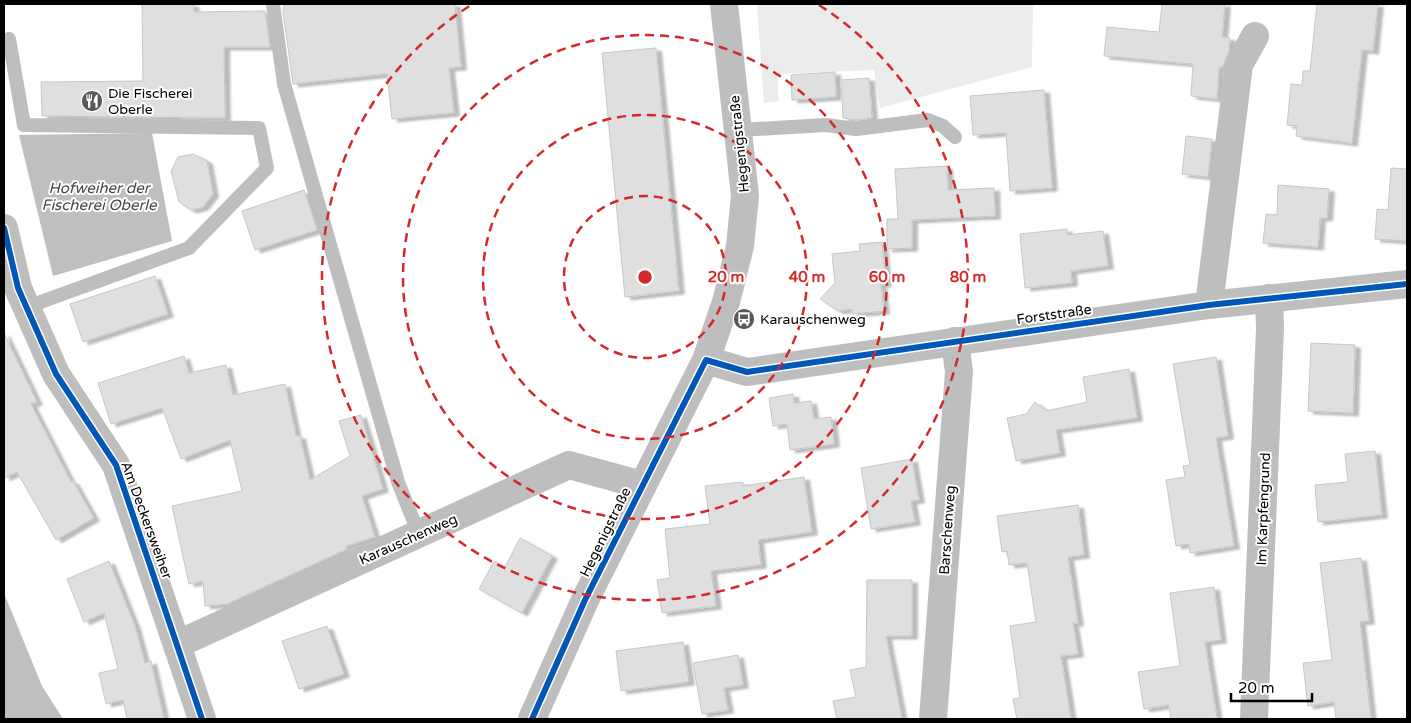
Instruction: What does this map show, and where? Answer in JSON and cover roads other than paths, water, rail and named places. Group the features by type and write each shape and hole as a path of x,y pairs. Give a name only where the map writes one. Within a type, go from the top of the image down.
{"street":[{"name":"Hegenigstraße","path":"532,719 585,600 706,360 726,302 740,246 745,196 724,4"},
{"path":"1209,305 1239,65 1255,36"},
{"name":"Am Deckersweiher","path":"4,228 18,288 56,374 116,465 202,719"},
{"name":"Forststraße","path":"706,360 747,372 956,340 1209,305 1407,284"},
{"name":"Im Karpfengrund","path":"1254,719 1270,328 1269,298"},
{"name":"Barschenweg","path":"933,719 959,372 956,340"},
{"name":"Karauschenweg","path":"178,644 569,465 642,485"}],"lane":[{"path":"273,4 284,84 398,482 419,534"},
{"path":"9,39 24,124 259,128 267,168 189,248 27,307"},
{"path":"738,130 826,125 856,129 928,120 943,126 955,137"}],"water":[{"name":"Hofweiher der Fischerei Oberle","path":"152,133 172,241 53,276 19,135"},
{"path":"4,593 42,686 63,719 4,719"}],"place":[{"name":"Die Fischerei Oberle","path":"92,101"},
{"name":"Karauschenweg","path":"744,319"}]}
